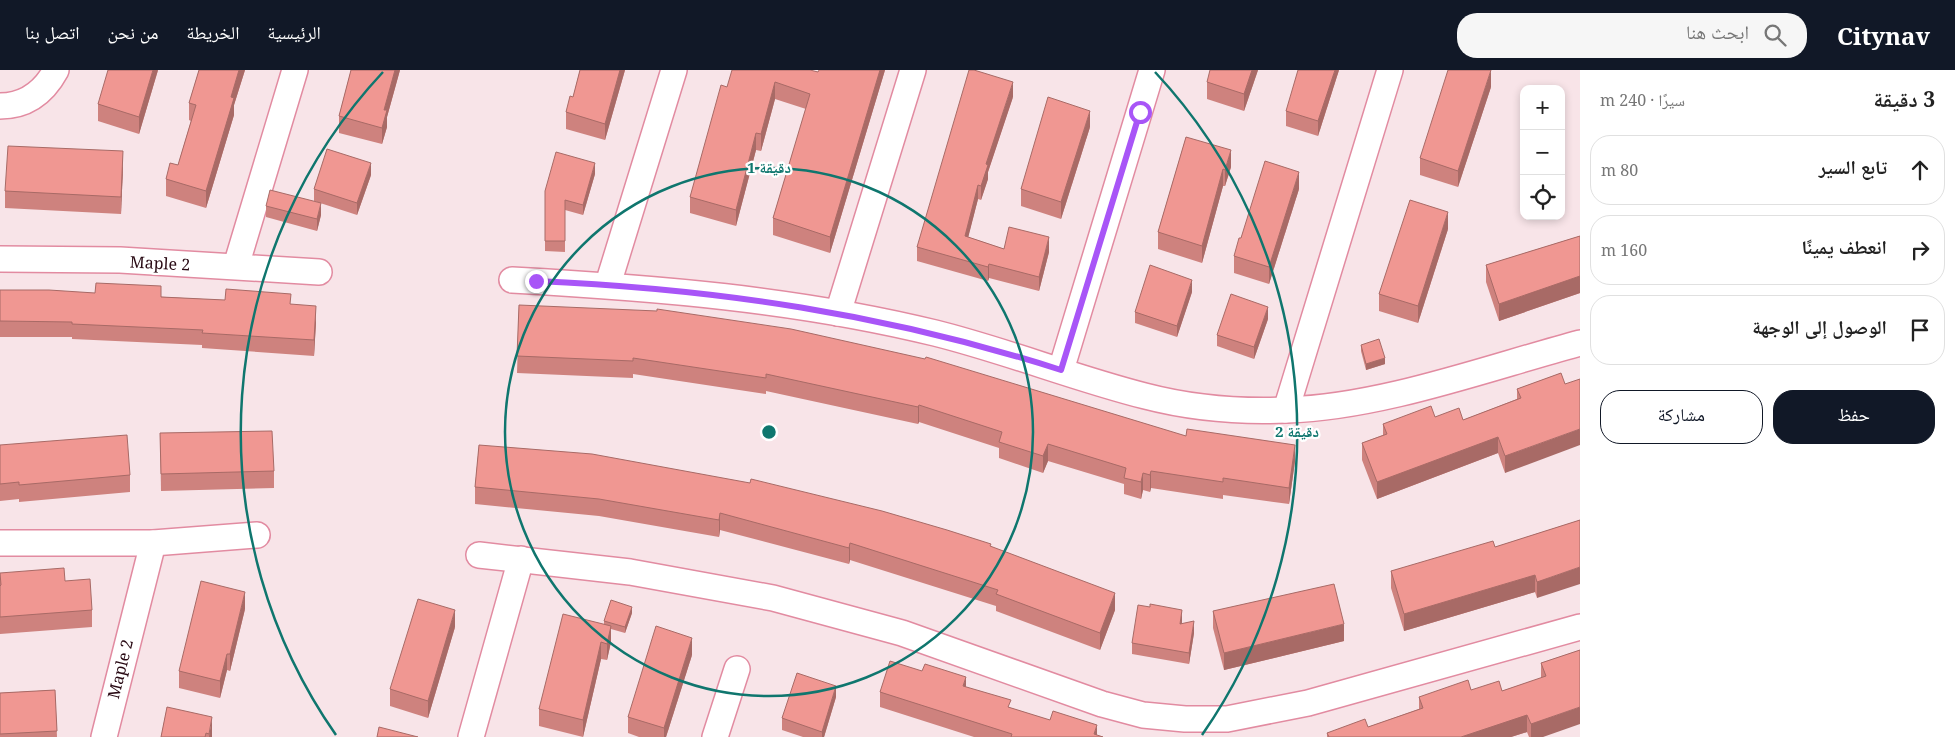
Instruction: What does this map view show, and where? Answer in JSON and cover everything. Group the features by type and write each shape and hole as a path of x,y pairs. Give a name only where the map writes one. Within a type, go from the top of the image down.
{"street":[{"path":"0,106 10,106 25,102 38,94 56,70"},
{"path":"236,266 295,70"},
{"path":"608,284 674,70"},
{"path":"838,312 914,70"},
{"path":"1061,370 1152,70"},
{"path":"1286,410 1390,70"},
{"name":"Maple 2","path":"0,259 120,260 319,272"},
{"path":"512,280 608,284 727,296 838,312 936,333 1149,397 1194,405 1240,410 1286,410 1356,403 1580,343"},
{"path":"0,543 153,543 257,536"},
{"name":"Maple 2","path":"104,737 153,543"},
{"path":"479,555 648,575 773,598 902,633 1102,704 1143,714 1184,719 1226,719 1308,703 1580,627"},
{"path":"472,737 521,559"},
{"path":"715,737 736,669"}],"building":[{"path":"108,70 153,70 139,117 98,104"},
{"path":"199,70 239,70 231,97 234,98 206,191 166,179 170,163 178,165 196,105 189,103"},
{"path":"351,70 395,70 384,110 387,110 382,128 339,116"},
{"path":"580,70 620,70 605,124 566,112 570,96 573,97"},
{"path":"732,70 810,70 818,72 819,70 880,70 830,237 773,218 810,94 775,82 761,134 756,133 736,210 690,197 721,85 727,87"},
{"path":"969,70 1013,82 986,164 988,165 981,186 978,185 965,236 1004,249 1009,227 1049,237 1039,277 989,264 988,267 917,247"},
{"path":"1210,70 1252,70 1244,94 1207,82"},
{"path":"1298,70 1335,70 1318,121 1286,111"},
{"path":"1448,70 1491,70 1458,171 1420,158"},
{"path":"1048,97 1090,111 1061,202 1021,189"},
{"path":"1186,137 1231,150 1225,170 1223,169 1202,246 1158,232"},
{"path":"8,146 123,151 121,197 5,191"},
{"path":"327,149 371,163 357,203 314,189"},
{"path":"556,152 595,163 583,205 565,200 565,241 545,241 545,191"},
{"path":"1265,161 1299,172 1269,267 1234,256"},
{"path":"270,190 321,203 317,219 266,206"},
{"path":"1410,200 1448,212 1418,306 1379,294"},
{"path":"1580,236 1580,276 1499,304 1486,265"},
{"path":"1150,265 1192,280 1177,326 1135,312"},
{"path":"96,283 161,286 161,297 225,300 226,289 291,294 290,304 316,306 314,340 202,333 203,330 72,324 72,322 0,321 0,290 49,290 95,293"},
{"path":"1231,294 1268,307 1254,347 1217,335"},
{"path":"519,305 657,311 657,309 791,329 925,359 926,357 1186,436 1187,429 1295,445 1289,488 1223,478 1223,482 1151,471 1150,475 1143,473 1141,482 1124,478 1126,468 1048,444 1043,456 999,442 1002,432 919,405 918,407 766,374 766,378 633,358 633,361 517,356"},
{"path":"1379,339 1385,358 1366,364 1361,345"},
{"path":"1561,373 1565,384 1580,379 1580,429 1505,456 1498,437 1377,482 1362,443 1387,434 1383,424 1431,406 1435,417 1459,408 1463,420 1521,398 1517,389"},
{"path":"272,431 274,471 161,474 160,433"},
{"path":"127,435 130,475 19,485 19,482 0,484 0,445"},
{"path":"479,445 592,454 750,483 751,479 882,511 947,530 991,544 990,546 1115,593 1100,633 996,594 998,590 850,543 849,548 720,513 719,520 599,499 475,487"},
{"path":"1580,520 1580,567 1537,582 1535,575 1404,614 1391,571 1493,541 1495,547"},
{"path":"64,568 65,581 90,579 92,610 0,617 0,573"},
{"path":"201,581 245,592 230,654 227,654 220,681 179,671"},
{"path":"1334,584 1344,624 1224,653 1213,611"},
{"path":"418,599 455,610 428,701 390,689"},
{"path":"611,600 632,607 625,627 604,621"},
{"path":"1150,604 1182,610 1180,624 1194,621 1189,653 1132,643 1138,605 1150,607"},
{"path":"563,614 611,626 607,644 601,642 583,720 539,709"},
{"path":"656,626 692,638 664,728 628,717"},
{"path":"1580,650 1580,707 1531,724 1527,715 1461,737 1329,737 1327,733 1365,719 1368,727 1423,708 1419,697 1468,680 1471,690 1499,681 1502,691 1546,676 1541,663"},
{"path":"890,661 922,671 925,664 966,677 963,686 1011,700 1008,707 1050,720 1053,711 1097,725 1094,734 1103,737 1011,737 1012,734 880,692"},
{"path":"797,673 836,686 822,732 782,718"},
{"path":"55,690 57,731 0,734 0,693"},
{"path":"167,707 212,717 209,734 206,733 205,737 161,737"},
{"path":"379,727 418,737 377,737"}],"route":[{"path":"536,281 608,284 727,296 838,312 936,333 999,350 1061,370 1140,112"}]}
